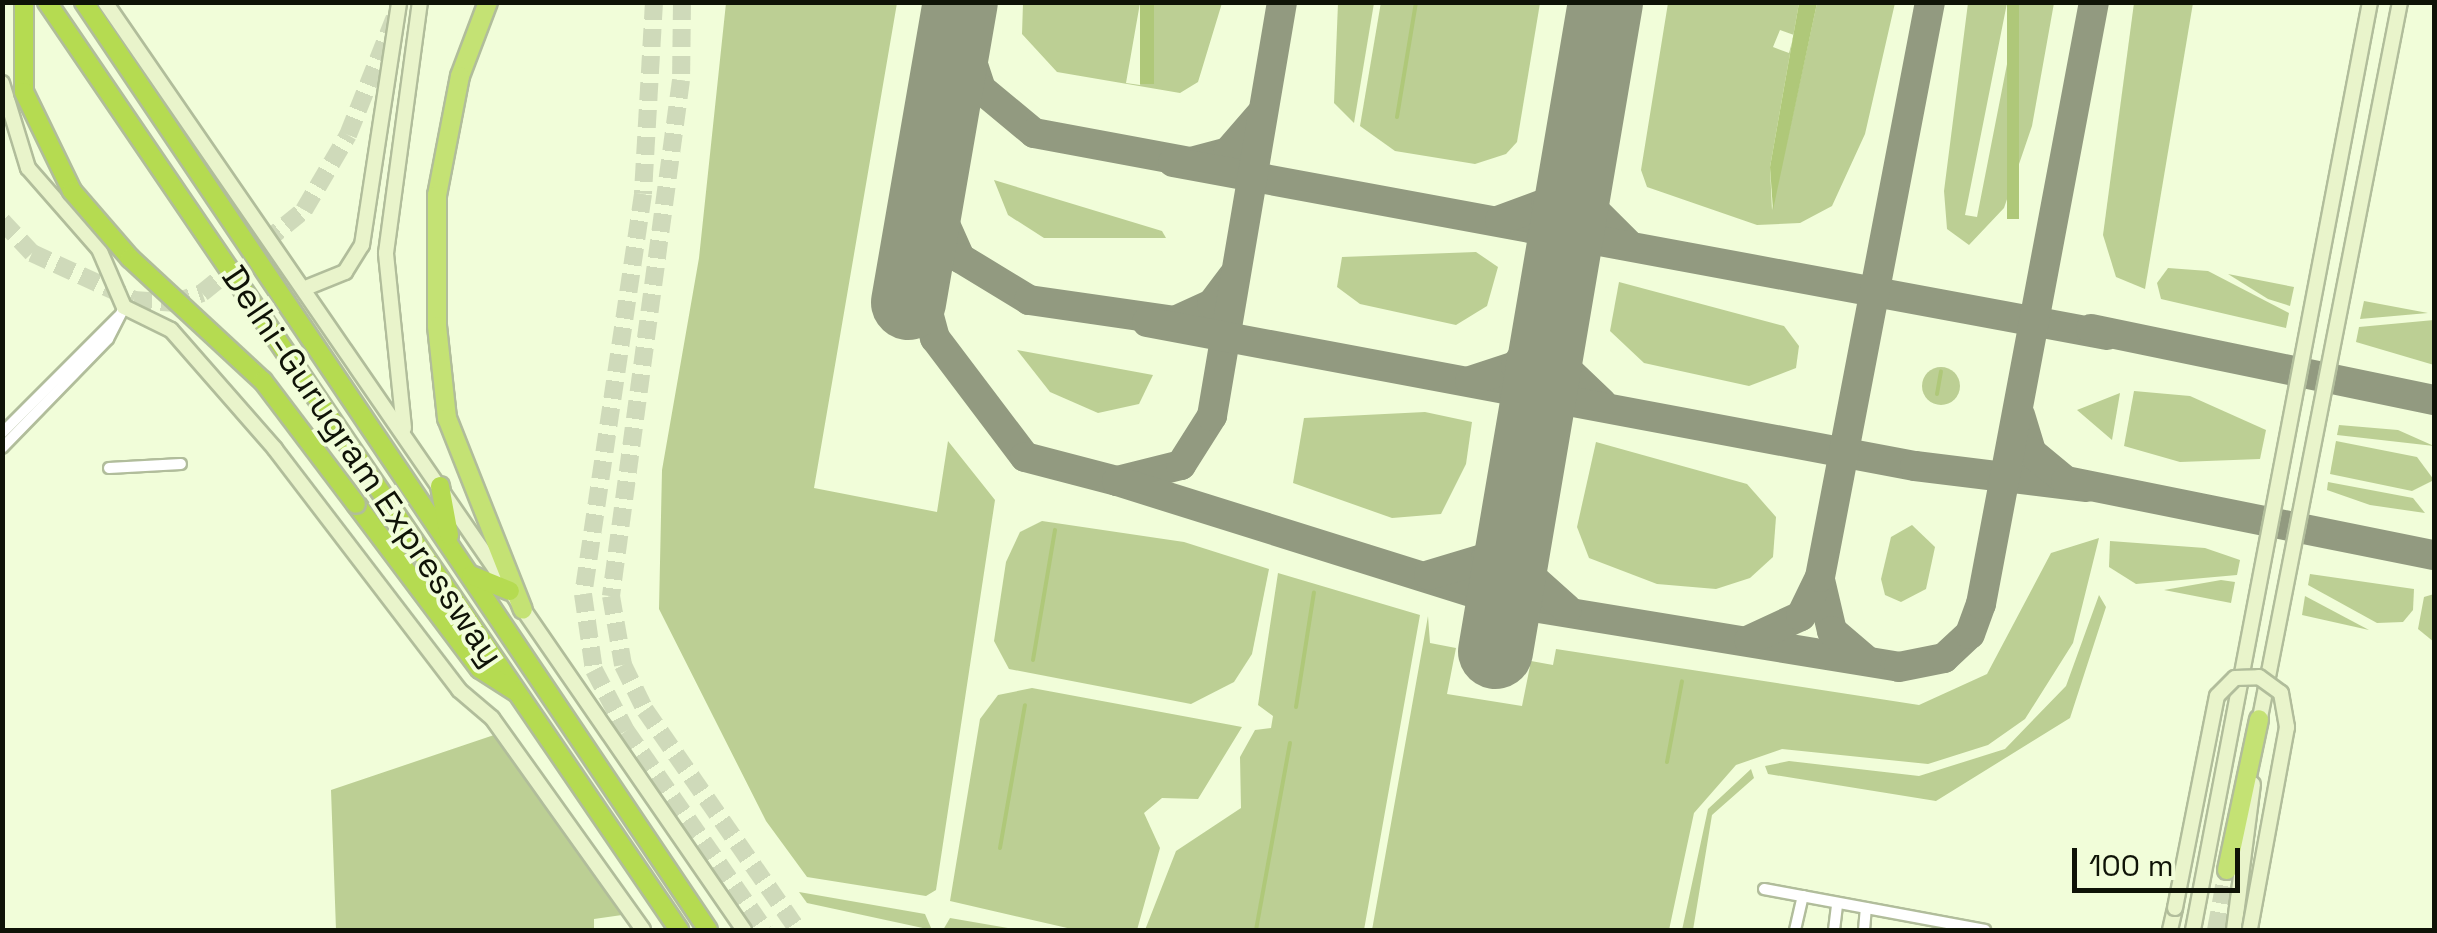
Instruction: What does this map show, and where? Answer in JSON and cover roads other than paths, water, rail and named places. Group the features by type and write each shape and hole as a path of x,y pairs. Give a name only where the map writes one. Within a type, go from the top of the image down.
{"highway":[{"path":"24,2 24,92 72,191 130,258 263,381 480,669 516,692"},
{"name":"Delhi-Gurugram Expressway","path":"47,2 678,930"},
{"name":"Delhi-Gurugram Expressway","path":"84,2 708,930"},
{"path":"488,2 460,76 437,195 437,326 447,418 524,610"},
{"path":"440,486 450,542"},
{"path":"471,574 510,590"},
{"path":"2227,870 2259,719"}],"main road":[{"path":"105,2 308,287 744,930"},
{"path":"308,287 344,272 362,244 398,2"},
{"path":"406,436 386,253 420,2"},
{"path":"2193,930 2370,2"},
{"path":"2234,930 2259,719 2400,2"},
{"path":"2,83 28,168 98,249 122,312 171,330 266,438 460,690 492,718 643,930"},
{"path":"518,648 524,610"},
{"path":"2170,930 2217,696 2236,678 2258,677 2281,693 2287,727 2250,930"}],"street":[{"path":"2,434 122,312"},
{"path":"2,448 122,312"},
{"path":"109,468 181,464"},
{"path":"1764,889 1984,930"},
{"path":"1796,930 1803,896"},
{"path":"1834,930 1837,904"},
{"path":"1864,930 1866,908"}],"waterway":[{"path":"1397,117 1416,2"},
{"path":"1937,394 1941,371"},
{"path":"1033,660 1055,530"},
{"path":"1296,707 1314,592"},
{"path":"1667,762 1682,681"},
{"path":"1000,848 1025,705"},
{"path":"1256,930 1290,743"}],"tunnel":[{"path":"654,2 643,194 583,594 594,670 626,731 765,930"},
{"path":"682,2 681,80 611,596 623,665 645,710 798,930"},
{"path":"2,221 32,253 134,300 173,303 202,293 304,210 348,135 395,17"},
{"path":"2216,930 2227,870"}]}
